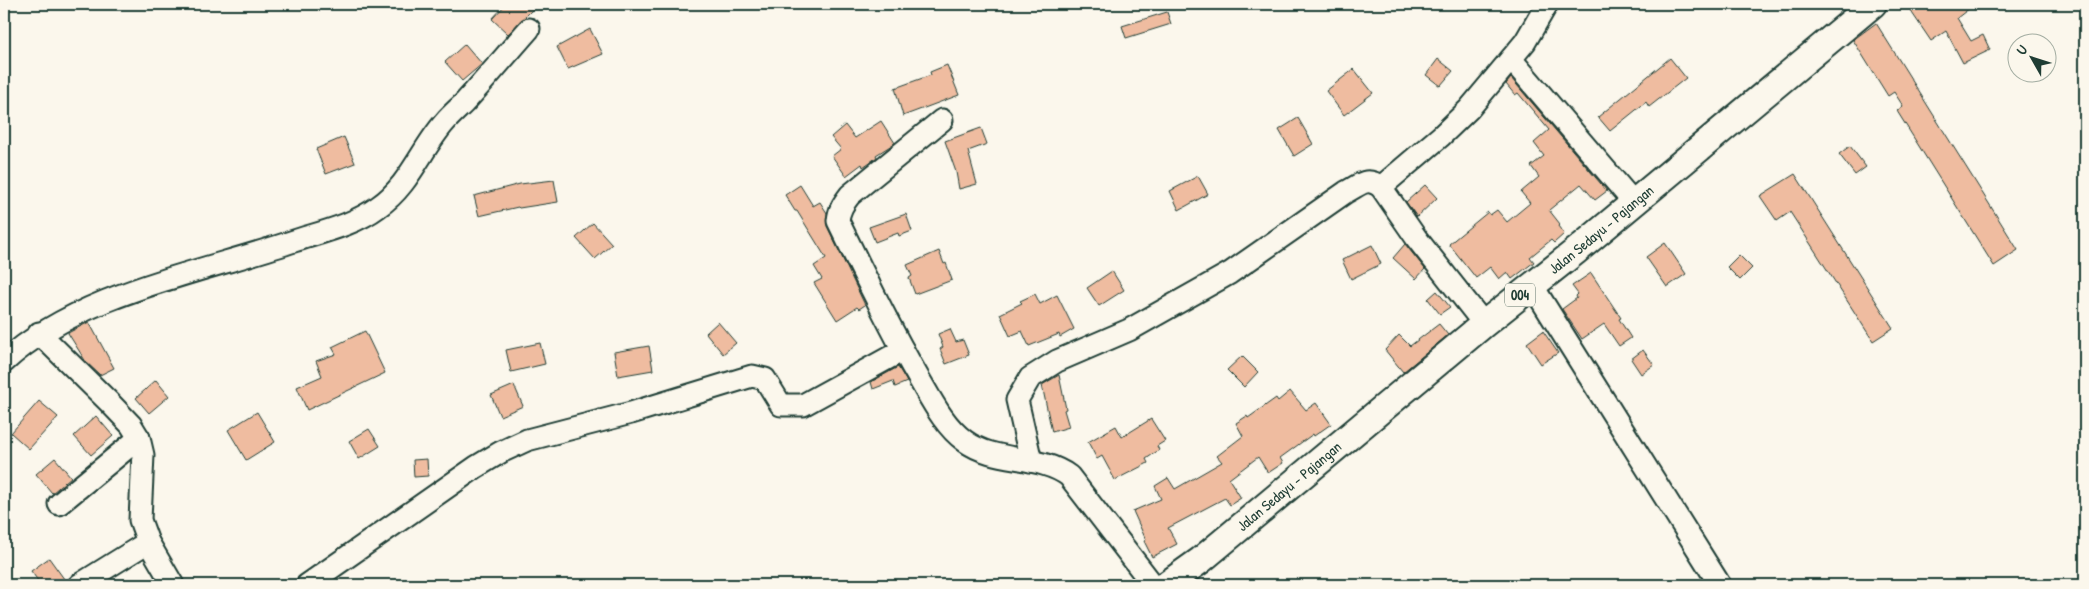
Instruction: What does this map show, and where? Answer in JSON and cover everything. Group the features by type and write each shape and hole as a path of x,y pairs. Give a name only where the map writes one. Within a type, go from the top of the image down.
{"main road":[{"name":"Jalan Sedayu - Pajangan","path":"1166,585 1201,560 1873,4"}],"street":[{"path":"1381,187 1441,136 1469,109 1525,42 1547,4"},
{"path":"4,362 39,334 102,304 186,272 261,253 344,225 377,208 398,191 445,122 464,104 529,30"},
{"path":"1511,59 1634,203"},
{"path":"942,120 850,195 843,204 838,221 903,350 948,424 965,442 983,450 1031,461 1064,473 1074,481 1153,585"},
{"path":"1031,461 1017,400 1030,378 1057,361 1129,330 1230,273 1346,192 1366,181 1373,181 1381,187 1417,240 1484,324"},
{"path":"1532,285 1720,585"},
{"path":"39,334 109,402 131,426 139,438 144,455 140,520 148,542 173,585"},
{"path":"307,585 476,467 501,452 527,440 631,413 752,376 766,379 781,405 803,405 903,350"},
{"path":"60,504 139,438"},
{"path":"79,585 148,542"}],"building":[{"path":"506,4 538,4 508,34 492,19"},
{"path":"1906,4 1975,4 1957,18 1971,41 1983,35 1990,50 1963,63 1946,31 1931,41"},
{"path":"1167,12 1171,24 1126,38 1122,26"},
{"path":"1876,23 2018,250 1994,266 1897,111 1903,106 1894,92 1888,96 1853,40"},
{"path":"590,29 603,54 568,69 557,47"},
{"path":"465,44 482,64 462,81 445,62"},
{"path":"1670,58 1686,78 1649,107 1646,102 1610,131 1598,117"},
{"path":"1438,59 1453,71 1440,86 1426,75"},
{"path":"947,65 959,95 903,116 895,88 931,75 930,72"},
{"path":"1354,69 1373,93 1344,115 1326,91"},
{"path":"1511,78 1607,191 1595,200 1581,184 1549,210 1560,224 1558,226 1564,234 1554,243 1551,240 1530,257 1534,262 1512,279 1507,272 1499,279 1490,267 1476,278 1449,244 1488,212 1490,215 1497,210 1507,222 1530,203 1521,192 1539,177 1531,166 1544,156 1534,143 1549,130 1518,93 1515,95 1506,84"},
{"path":"1298,118 1313,144 1294,156 1279,130"},
{"path":"881,121 895,143 876,155 877,157 863,167 862,164 846,176 832,156 841,149 831,137 845,125 855,138"},
{"path":"981,128 987,144 968,151 977,184 959,189 956,172 945,141"},
{"path":"344,137 355,163 326,174 316,149"},
{"path":"1850,146 1866,167 1855,175 1839,154"},
{"path":"1795,174 1893,328 1873,341 1790,212 1777,221 1760,196"},
{"path":"1198,176 1208,194 1179,210 1170,191"},
{"path":"554,180 558,202 518,207 479,216 474,196 520,184"},
{"path":"800,185 813,206 820,202 827,213 827,226 865,305 859,309 857,307 837,320 814,283 822,279 814,266 826,258 785,195"},
{"path":"1425,185 1437,198 1417,217 1406,202"},
{"path":"906,214 912,231 899,236 898,233 875,242 869,227"},
{"path":"593,223 612,244 595,259 576,238"},
{"path":"1665,243 1686,274 1667,287 1646,257"},
{"path":"1405,244 1425,269 1416,279 1393,258"},
{"path":"1372,245 1381,264 1351,279 1342,260"},
{"path":"939,251 952,280 915,294 909,278 912,276 907,265"},
{"path":"1739,255 1752,268 1740,280 1727,267"},
{"path":"1112,271 1124,290 1099,306 1087,288"},
{"path":"1591,273 1621,318 1619,319 1631,338 1619,346 1604,324 1582,339 1562,309 1577,298 1578,294 1572,286"},
{"path":"1437,291 1450,307 1440,314 1428,299"},
{"path":"1035,294 1040,304 1057,295 1074,329 1060,337 1059,334 1029,346 1022,331 1010,336 1000,314"},
{"path":"89,322 114,368 100,375 86,362 68,333"},
{"path":"718,322 736,343 723,354 706,333"},
{"path":"1439,324 1448,335 1403,372 1385,350 1399,335 1410,346"},
{"path":"950,329 956,342 963,340 969,355 946,364 940,349 943,347 938,334"},
{"path":"365,331 385,373 307,410 297,387 322,376 316,361 336,354 332,347"},
{"path":"1543,331 1558,353 1541,364 1527,343"},
{"path":"540,343 545,364 511,372 506,350"},
{"path":"649,346 653,370 618,376 614,352"},
{"path":"1643,350 1654,365 1641,374 1631,359"},
{"path":"1242,356 1258,372 1244,387 1227,370"},
{"path":"898,367 907,382 895,387 893,381 873,389 871,382"},
{"path":"1059,375 1066,409 1064,410 1069,427 1052,432 1042,385"},
{"path":"156,380 169,396 149,413 136,398"},
{"path":"514,385 523,406 500,416 491,395"},
{"path":"1290,391 1306,410 1316,403 1331,424 1314,436 1313,434 1280,458 1283,463 1268,473 1258,457 1229,479 1241,498 1230,505 1225,498 1168,528 1177,544 1152,557 1133,511 1161,499 1155,486 1168,478 1175,489 1222,462 1217,456 1243,436 1236,423 1247,416 1248,418 1276,398 1278,401"},
{"path":"39,401 58,417 29,449 11,433"},
{"path":"257,412 275,442 246,460 228,430"},
{"path":"96,416 113,436 91,455 74,436"},
{"path":"1151,419 1165,441 1157,446 1159,450 1146,459 1148,463 1115,480 1102,456 1097,459 1088,442 1116,426 1122,437"},
{"path":"369,429 380,446 359,459 349,441"},
{"path":"55,458 71,477 52,493 36,474"},
{"path":"427,459 428,476 414,477 413,460"},
{"path":"49,558 67,585 41,585 31,571"}]}
